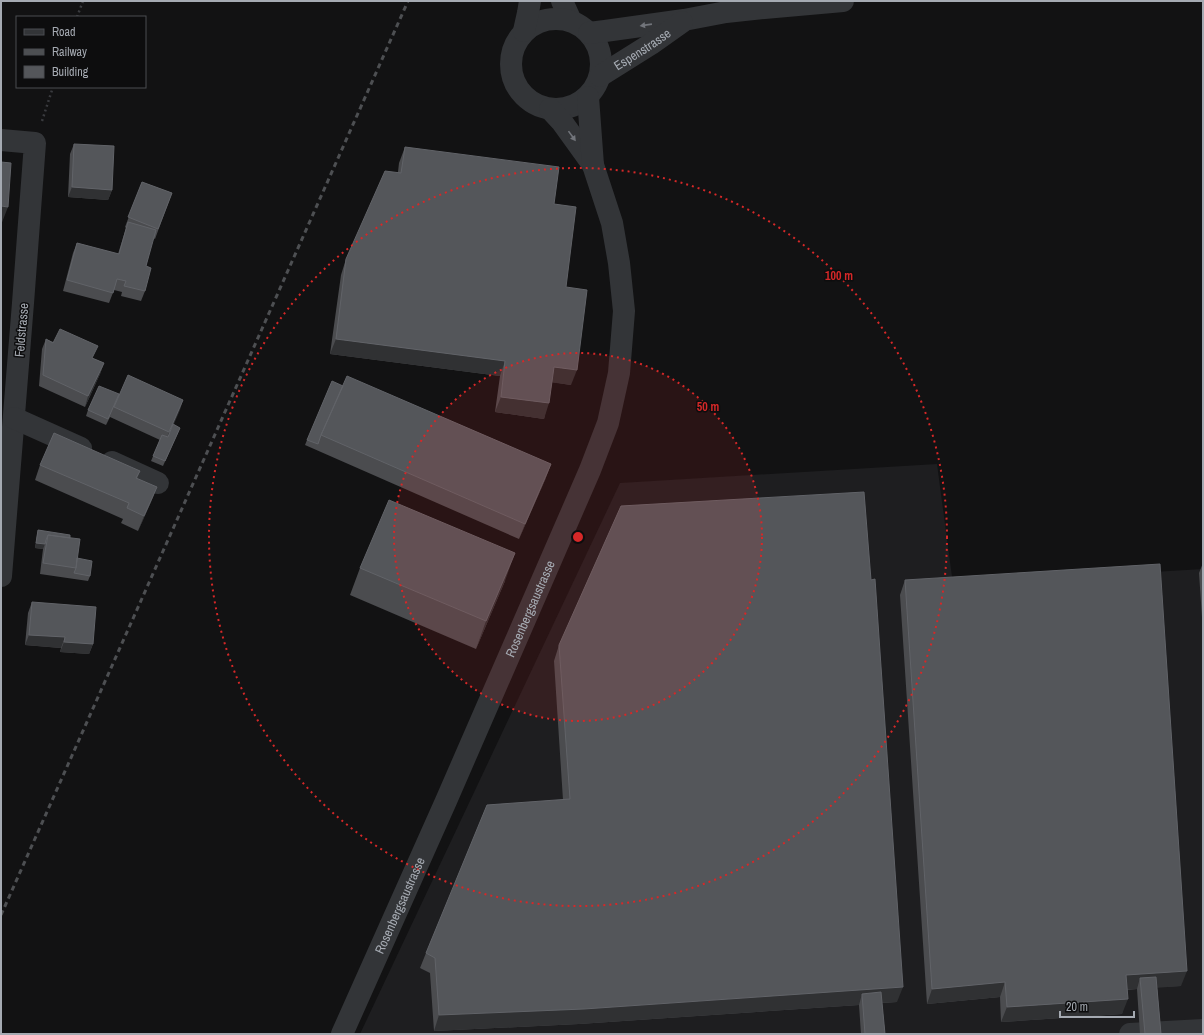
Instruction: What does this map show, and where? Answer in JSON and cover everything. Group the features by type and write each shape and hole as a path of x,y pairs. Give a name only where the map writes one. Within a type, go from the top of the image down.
{"street":[{"path":"530,1 524,31 516,43 511,56 511,71 515,85 524,97 536,105 550,109 564,109 577,105 588,97 600,76 601,65 600,53 596,42 580,27 562,1"},
{"name":"Espenstrasse","path":"580,27 605,31 684,20 726,12 843,1"},
{"path":"524,31 535,24 546,20 559,19 580,27"},
{"name":"Espenstrasse","path":"600,76 651,44 684,20"},
{"name":"Rosenbergsaustrasse","path":"342,1034 449,794 588,475 608,423 619,373 624,311 619,263 612,223 592,165 588,97"},
{"name":"Rosenbergsaustrasse","path":"550,109 562,122 592,165"},
{"path":"1,140 35,143"},
{"name":"Feldstrasse","path":"1,576 35,143"},
{"path":"14,418 158,483"},
{"path":"1130,1034 1203,1030"}],"path":[{"path":"77,16 83,1"},
{"path":"35,143 53,88"}],"shaded area":[{"path":"937,464 953,584 1203,569 1203,1034 360,1034 620,483"}],"building":[{"path":"74,144 114,146 112,190 72,187"},
{"path":"405,147 559,167 554,204 576,207 566,287 587,290 577,370 554,367 549,403 501,397 505,361 336,339 346,259 385,171 401,173"},
{"path":"1,162 11,163 8,207 1,206"},
{"path":"142,182 172,193 158,229 128,217"},
{"path":"128,222 156,230 146,266 151,268 145,291 124,286 126,281 117,279 113,293 67,280 77,243 119,254"},
{"path":"60,329 98,346 92,358 104,363 88,396 43,375 46,339 53,343"},
{"path":"128,375 183,400 169,432 114,407"},
{"path":"347,376 551,464 525,524 321,435"},
{"path":"332,381 343,386 318,444 307,440"},
{"path":"99,386 119,394 108,419 88,410"},
{"path":"173,424 180,428 165,461 153,456 162,435 168,437"},
{"path":"54,433 140,471 136,478 157,487 144,516 127,508 129,503 40,465"},
{"path":"864,492 871,580 875,579 903,987 584,1009 439,1015 435,958 426,953 487,805 570,799 559,645 621,506"},
{"path":"389,500 515,553 486,621 360,568"},
{"path":"38,530 70,535 70,538 48,535 45,544 36,543"},
{"path":"48,535 80,539 76,568 43,563"},
{"path":"77,558 92,561 90,576 74,573"},
{"path":"1160,564 1187,971 1126,975 1128,999 1007,1007 1005,982 932,989 905,580"},
{"path":"32,602 96,607 93,644 64,642 65,637 29,635"},
{"path":"1156,977 1161,1034 1145,1034 1140,978"},
{"path":"881,992 885,1034 865,1034 862,994"}],"railway":[{"path":"1,915 408,1"}]}
